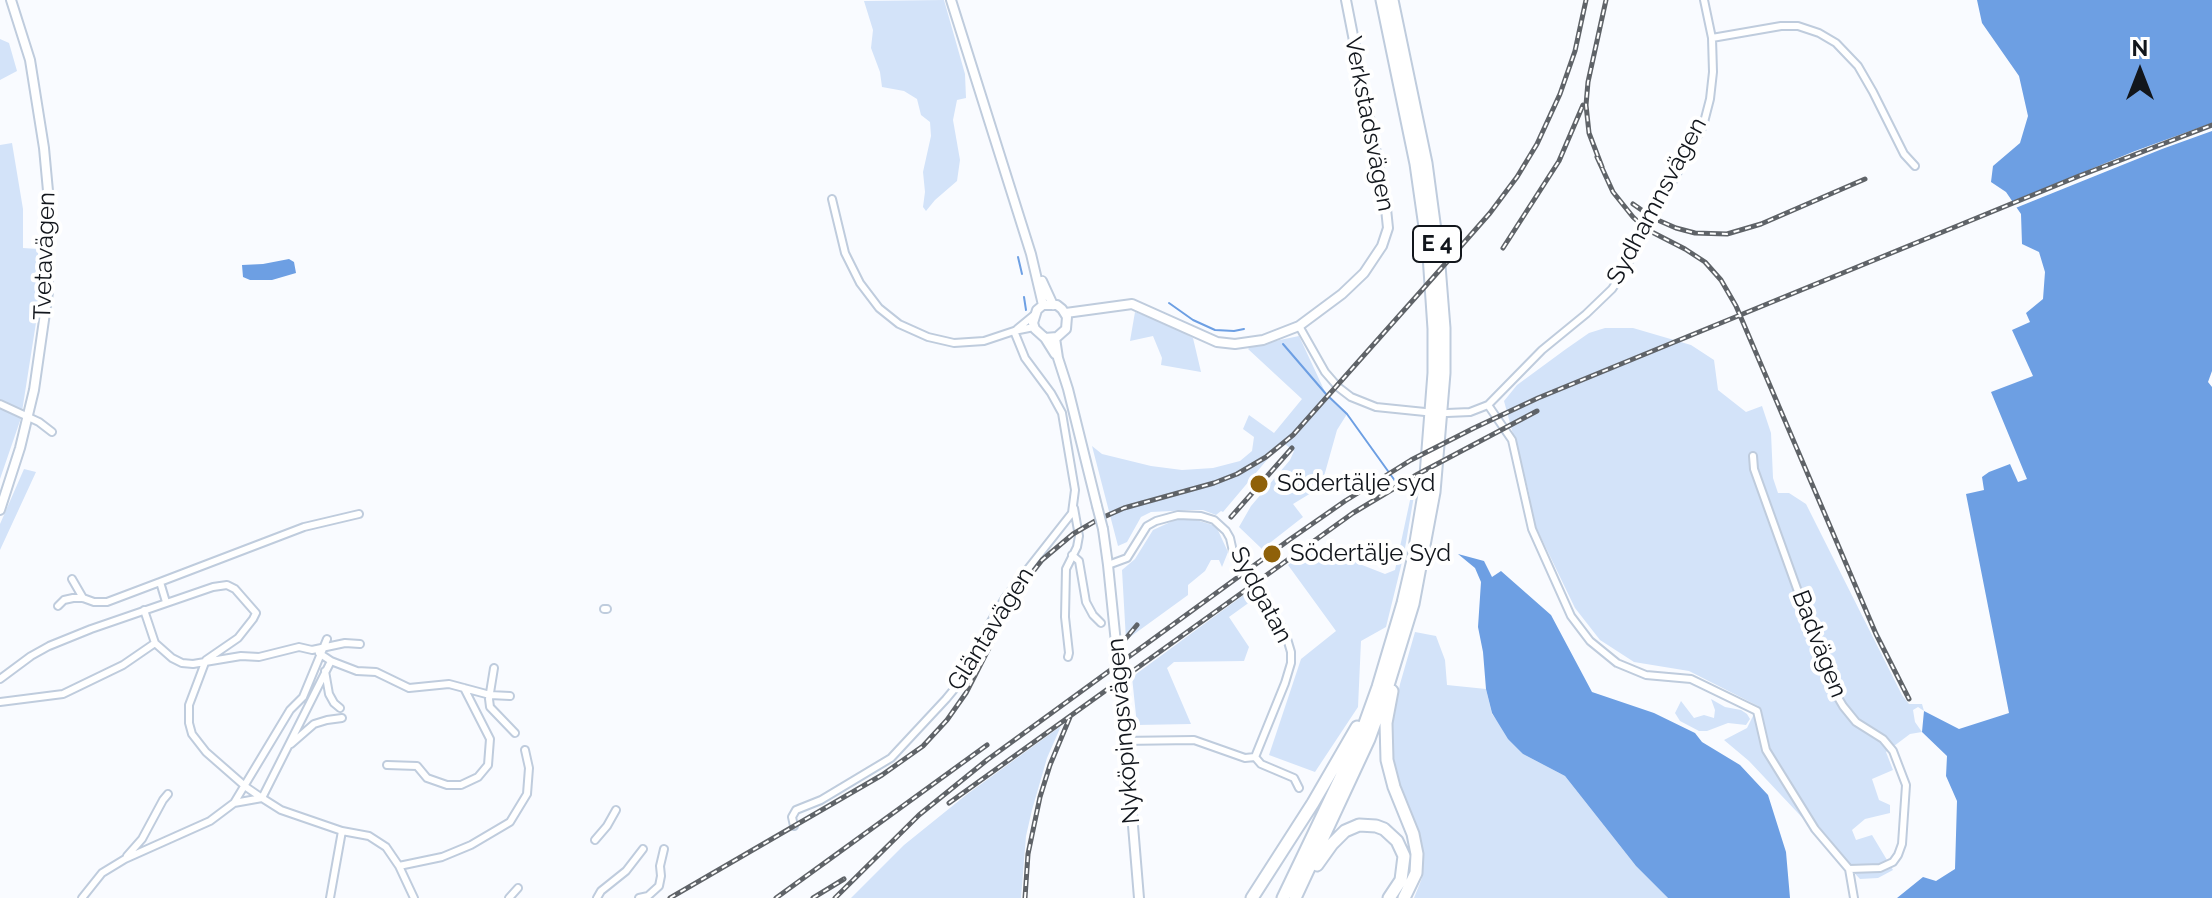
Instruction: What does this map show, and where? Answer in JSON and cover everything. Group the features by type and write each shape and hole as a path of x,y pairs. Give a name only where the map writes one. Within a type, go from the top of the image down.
{"highway":[{"name":"E 4","path":"1283,898 1360,737 1378,687 1403,603 1425,488 1434,358 1429,255 1403,94 1382,0"},
{"name":"E 4","path":"1296,895 1369,739 1398,657 1423,561 1434,492 1441,417 1444,328 1438,253 1426,163 1392,0"},
{"path":"1398,657 1386,736 1388,768 1413,834 1417,854 1416,873 1404,898"},
{"path":"1252,898 1313,803 1378,687"},
{"path":"1296,895 1338,837 1352,828 1367,825 1391,834 1404,856 1401,880 1389,898"}],"main road":[{"name":"Tvetavägen","path":"0,510 34,390 48,292 48,191 44,148 30,60 11,0"},
{"path":"951,0 1031,254 1043,305"},
{"name":"Verkstadsvägen","path":"1066,313 1132,304 1217,342 1235,344 1263,340 1299,326 1364,273 1382,246 1388,228 1346,0"},
{"path":"1031,254 1053,305"},
{"path":"1043,305 1053,305 1066,313 1067,324 1062,334 1050,338 1039,335 1034,327 1034,315 1043,305"},
{"name":"Verkstadsvägen","path":"1067,324 1089,310"},
{"name":"Nyköpingsvägen","path":"1050,338 1068,389 1103,529 1137,898"}],"street":[{"name":"Sydhamnsvägen","path":"1488,405 1542,350 1612,289 1703,126 1713,72 1712,38 1704,0"},
{"path":"1712,38 1798,26 1836,43 1858,66 1904,154 1915,166"},
{"path":"832,199 845,253 860,283 879,308 899,324 928,337 954,343 984,341 1034,327"},
{"path":"1014,331 1034,315"},
{"path":"1299,326 1325,372 1351,397 1376,407 1425,412"},
{"path":"1014,331 1025,358 1060,408 1073,472 1079,536 1066,569 1068,657"},
{"path":"0,404 52,432"},
{"path":"1447,413 1465,413 1488,405 1512,440 1532,529 1571,616 1590,641 1617,663 1646,675 1691,679 1757,711 1766,750 1815,829 1849,869 1854,898"},
{"name":"Badvägen","path":"1753,456 1754,469 1833,689 1856,722 1883,739 1893,751 1906,785 1902,844 1898,855 1893,862 1880,868 1849,869"},
{"name":"Gläntavägen","path":"794,826 792,817 796,810 821,800 891,758 914,736 965,676 1005,598 1074,508"},
{"path":"58,606 64,600 83,598 107,602 304,527 359,514"},
{"name":"Sydgatan","path":"1108,565 1127,558 1147,526 1166,517 1201,516 1214,520 1226,531 1234,556 1285,632 1291,652 1285,683 1255,757"},
{"path":"1072,555 1079,561 1086,602 1101,623"},
{"path":"72,579 83,598"},
{"path":"160,582 166,602"},
{"path":"0,679 49,646 213,587 227,585 235,589 256,613 238,638 206,660 189,705 192,734 206,752 246,787 281,810 342,831 369,836 386,847 414,898"},
{"path":"144,610 155,643 182,663 259,657 299,647 323,652 345,643 360,644"},
{"path":"238,638 237,649 241,656"},
{"path":"82,898 102,873 125,859 210,821 234,803 290,710 303,697 327,639"},
{"path":"0,702 63,694 123,665 155,643"},
{"path":"323,652 331,661 357,671 376,672 409,688 449,684 490,695 510,696"},
{"path":"262,798 331,661"},
{"path":"494,668 490,707 515,733"},
{"path":"325,671 329,694 340,708"},
{"path":"387,765 417,766 427,778 447,785 461,785 478,777 488,765 490,739 464,688"},
{"path":"286,749 314,724 342,718"},
{"path":"1124,741 1194,740 1245,758 1255,757 1261,764 1294,778 1299,788"},
{"path":"399,866 442,857 471,845 510,822 527,794 529,768 525,750"},
{"path":"125,859 142,839 168,794"},
{"path":"234,803 262,798"},
{"path":"595,840 616,810"},
{"path":"330,898 342,831"},
{"path":"598,898 601,891 626,871 643,849"},
{"path":"639,898 648,896 659,886 664,849"},
{"path":"509,898 518,888"}],"shaded area":[{"path":"944,0 965,74 966,98 957,100 953,120 960,160 957,181 926,211 923,207 923,172 931,136 930,122 921,115 917,99 904,91 882,87 871,48 873,30 864,1"},
{"path":"0,39 9,43 17,71 0,80"},
{"path":"12,143 23,209 23,248 38,249 38,310 21,418 0,479 0,145"},
{"path":"1135,312 1193,338 1201,372 1161,365 1162,358 1153,336 1130,341"},
{"path":"1605,328 1633,328 1691,345 1714,360 1718,390 1746,412 1762,406 1771,433 1773,478 1778,493 1789,493 1806,504 1902,695 1909,704 1922,704 1924,711 1918,707 1913,710 1915,722 1922,732 1910,734 1886,752 1893,770 1872,779 1879,800 1890,805 1890,813 1865,819 1852,830 1856,840 1872,835 1893,870 1878,878 1860,879 1749,761 1724,740 1747,728 1758,706 1689,671 1634,662 1600,640 1575,608 1533,521 1529,493 1504,401 1517,385 1566,349 1589,333"},
{"path":"1299,336 1326,394 1347,414 1337,430 1321,487 1293,504 1303,517 1262,549 1239,527 1251,506 1290,460 1294,451 1282,442 1223,512 1216,515 1203,510 1151,512 1141,517 1127,542 1118,546 1092,446 1102,454 1182,470 1213,468 1240,461 1252,451 1254,437 1243,429 1249,415 1274,433 1302,399 1248,349"},
{"path":"24,469 36,472 0,550 0,524"},
{"path":"1415,490 1404,554 1386,627 1361,641 1358,707 1315,772 1269,755 1301,659 1336,631 1288,565 1311,548 1324,550 1385,574 1395,570 1412,491"},
{"path":"1177,519 1216,526 1228,552 1222,567 1219,560 1211,560 1205,571 1188,585 1188,595 1126,640 1122,570 1135,559 1153,530"},
{"path":"1249,591 1254,599 1229,617 1249,647 1244,661 1174,662 1167,668 1191,724 1137,725 1132,677"},
{"path":"1415,632 1436,636 1445,660 1447,685 1486,689 1492,714 1523,754 1565,776 1636,866 1668,898 1414,898 1422,878 1424,856 1419,832 1401,793 1396,773 1392,725"},
{"path":"1711,699 1725,707 1741,710 1750,719 1746,725 1728,723 1699,731 1680,721 1675,713 1681,701 1694,718 1704,715 1714,718"},
{"path":"1061,726 1047,758 1032,810 1026,836 1021,898 851,898 904,845"}],"water":[{"path":"1977,0 2212,0 2212,371 2208,382 2212,387 2212,898 1897,898 1923,877 1936,881 1955,869 1957,801 1946,776 1947,756 1922,732 1924,711 1959,729 2009,713 1966,494 1984,490 1982,477 2010,464 2018,482 2027,479 1991,392 2033,376 2012,330 2030,322 2026,313 2043,299 2045,272 2039,252 2022,244 2021,214 2006,192 1991,182 1993,166 2020,143 2028,116 2019,76 1982,23"},
{"path":"289,259 294,262 296,273 272,280 243,277 242,265"},
{"path":"1458,554 1484,561 1492,577 1501,571 1551,615 1592,692 1654,713 1695,733 1702,742 1740,765 1768,795 1786,852 1790,898 1668,898 1636,866 1565,776 1523,754 1508,739 1492,713 1486,689 1478,627 1481,582 1475,568"}],"pier":[{"path":"2212,123 2212,131 2013,209 2008,203 2135,151"}],"waterway":[{"path":"1018,257 1022,274"},
{"path":"1024,297 1026,310"},
{"path":"1169,303 1193,320 1215,330 1244,329"},
{"path":"1283,344 1347,414 1398,485 1405,488"}],"railway":[{"path":"670,898 882,775 923,746 966,693 1018,591 1042,560 1073,534 1124,508 1237,474 1266,457 1293,435 1490,213 1517,177 1537,144 1560,94 1575,51 1586,0"},
{"path":"1602,167 1589,133 1586,105 1606,0"},
{"path":"1503,248 1559,161 1583,105"},
{"path":"835,898 919,815 987,760 1289,540 1411,460 1538,398 2079,176 2212,125"},
{"path":"1597,157 1613,192 1633,217 1646,229 1705,262 1721,280 1736,306 1876,634 1909,699"},
{"path":"1633,204 1653,218 1676,228 1695,233 1727,234 1761,224 1865,179"},
{"path":"949,803 1353,513 1418,474 1537,411"},
{"path":"1231,517 1292,448"},
{"path":"1122,643 1137,625"},
{"path":"1025,898 1028,854 1040,797 1070,717"},
{"path":"776,898 987,745"},
{"path":"813,898 844,879"}],"place":[{"name":"Södertälje syd","path":"1259,484"},
{"name":"Södertälje Syd","path":"1272,554"}]}
